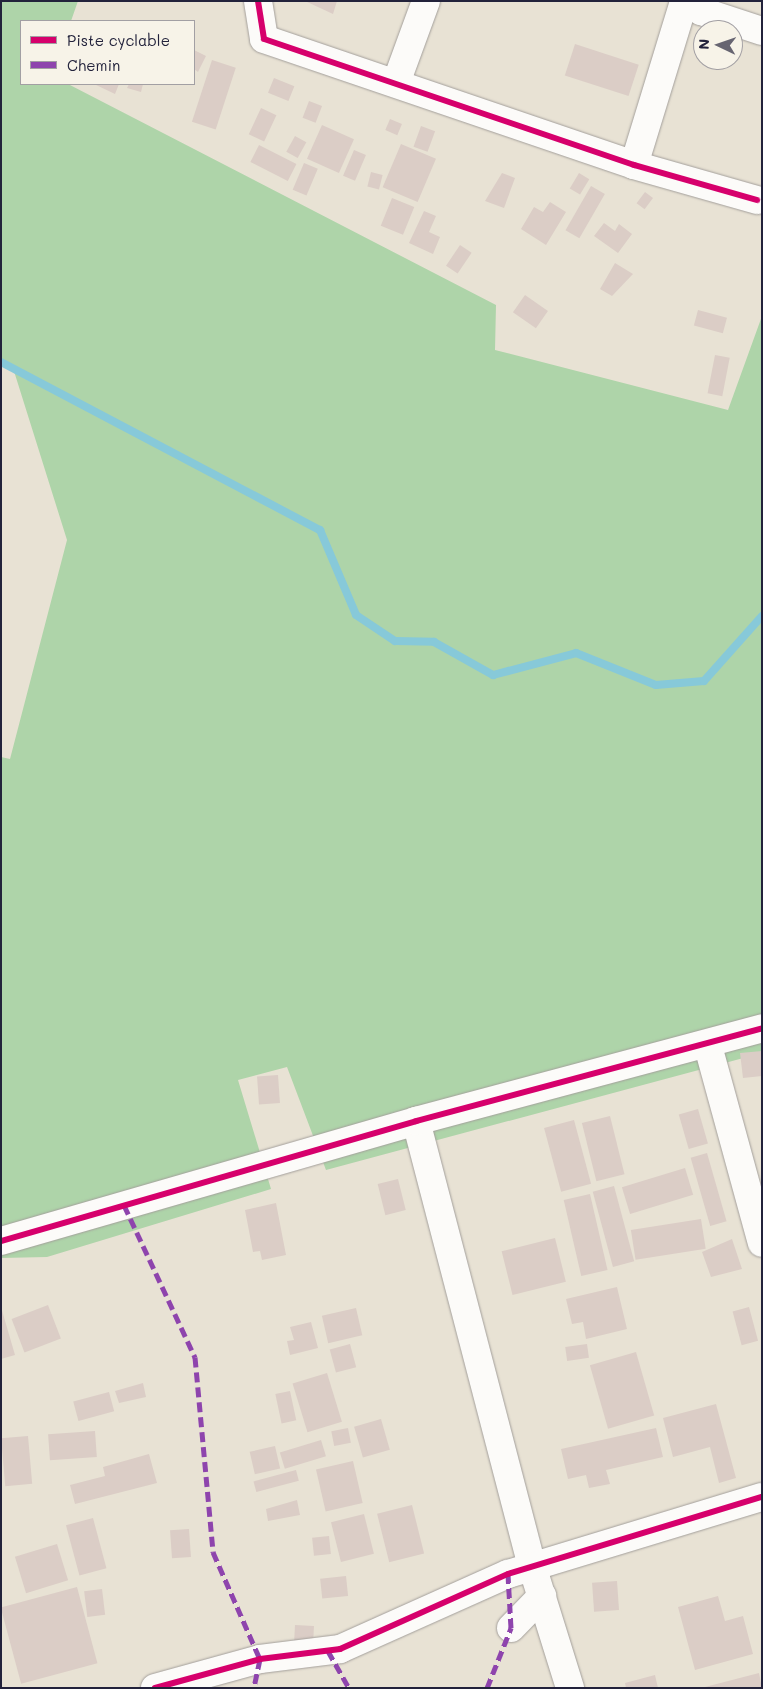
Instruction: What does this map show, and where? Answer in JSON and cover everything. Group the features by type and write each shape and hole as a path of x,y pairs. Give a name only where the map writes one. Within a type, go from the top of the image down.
{"street":[{"path":"258,1 264,38 634,165 758,200"},
{"path":"396,83 426,1"},
{"path":"634,165 684,1"},
{"path":"695,1 701,11 762,31"},
{"path":"1,1241 416,1121 708,1046 762,1028"},
{"path":"708,1046 762,1242"},
{"path":"416,1121 533,1569 570,1688"},
{"path":"156,1688 260,1659 340,1649 508,1574 533,1569 762,1498"},
{"path":"511,1628 542,1596"}],"green space":[{"path":"1,1 78,1 71,20 20,20 20,85 70,85 496,305 495,350 728,410 762,316 762,1053 326,1170 287,1067 238,1080 271,1189 47,1257 1,1258 1,757 10,759 67,540 13,368 1,362"}],"building":[{"path":"305,1 337,1 333,14"},
{"path":"575,44 639,65 629,96 565,75"},
{"path":"195,50 206,56 198,72 195,70"},
{"path":"212,60 236,68 216,130 192,122"},
{"path":"274,78 294,86 288,101 268,93"},
{"path":"96,85 119,85 115,94"},
{"path":"128,85 143,85 141,92 127,88"},
{"path":"309,101 322,106 316,123 303,118"},
{"path":"261,108 276,115 264,141 249,134"},
{"path":"390,119 402,124 397,135 385,130"},
{"path":"322,125 354,139 339,173 307,159"},
{"path":"421,126 435,131 428,152 413,147"},
{"path":"295,136 306,142 298,158 286,152"},
{"path":"401,144 436,159 418,202 383,187"},
{"path":"259,145 296,164 288,181 250,162"},
{"path":"354,150 366,155 355,181 343,176"},
{"path":"304,163 318,169 306,196 293,190"},
{"path":"371,172 383,175 379,189 367,187"},
{"path":"502,173 515,178 504,208 485,201"},
{"path":"579,173 589,179 580,195 570,188"},
{"path":"591,186 605,194 579,238 566,230"},
{"path":"645,192 653,198 645,209 637,203"},
{"path":"392,198 414,207 403,235 381,226"},
{"path":"550,202 566,212 546,245 521,229 534,207 543,212"},
{"path":"424,211 436,216 429,232 440,237 433,254 409,243"},
{"path":"604,223 615,231 619,224 632,234 618,253 594,236"},
{"path":"460,245 472,253 458,274 446,266"},
{"path":"615,263 633,274 612,296 600,289"},
{"path":"525,295 548,311 536,328 513,312"},
{"path":"698,310 727,318 723,333 694,325"},
{"path":"715,355 730,358 722,396 708,393"},
{"path":"762,1051 762,1076 743,1078 740,1053"},
{"path":"278,1075 280,1103 259,1104 257,1076"},
{"path":"698,1109 708,1144 689,1149 679,1115"},
{"path":"610,1116 625,1174 596,1181 582,1123"},
{"path":"574,1120 591,1184 561,1192 544,1128"},
{"path":"707,1153 727,1221 710,1226 691,1158"},
{"path":"685,1168 693,1195 630,1214 622,1187"},
{"path":"398,1179 406,1210 385,1215 378,1184"},
{"path":"614,1186 634,1261 613,1267 593,1192"},
{"path":"590,1194 608,1270 581,1276 564,1200"},
{"path":"276,1203 286,1255 262,1260 260,1251 253,1252 245,1210"},
{"path":"701,1219 706,1249 636,1260 631,1230"},
{"path":"555,1238 566,1282 513,1295 502,1251"},
{"path":"732,1239 742,1269 711,1277 702,1252"},
{"path":"617,1287 627,1329 586,1339 583,1322 572,1324 566,1299"},
{"path":"48,1305 61,1339 24,1353 12,1319"},
{"path":"1,1307 15,1355 1,1359"},
{"path":"749,1307 758,1341 742,1345 733,1311"},
{"path":"356,1308 362,1335 328,1343 322,1316"},
{"path":"311,1322 318,1348 290,1355 287,1341 294,1340 290,1327"},
{"path":"350,1344 356,1367 336,1373 330,1349"},
{"path":"587,1344 589,1358 567,1361 565,1347"},
{"path":"636,1352 654,1415 608,1429 590,1365"},
{"path":"327,1373 342,1422 307,1432 293,1384"},
{"path":"143,1383 146,1397 119,1403 115,1391"},
{"path":"290,1391 296,1420 282,1423 275,1394"},
{"path":"109,1392 114,1411 78,1421 73,1402"},
{"path":"716,1404 736,1478 719,1483 710,1447 673,1457 663,1418"},
{"path":"381,1419 390,1450 363,1457 354,1427"},
{"path":"348,1428 351,1443 334,1446 331,1431"},
{"path":"656,1428 663,1457 606,1470 610,1484 589,1488 586,1475 568,1479 561,1449"},
{"path":"95,1431 97,1457 50,1460 48,1434"},
{"path":"28,1436 32,1484 5,1486 1,1438"},
{"path":"321,1440 326,1456 285,1469 280,1453"},
{"path":"275,1446 280,1468 255,1474 250,1452"},
{"path":"149,1454 157,1483 75,1504 70,1485 105,1476 103,1467"},
{"path":"353,1461 363,1503 326,1511 316,1470"},
{"path":"296,1470 299,1481 256,1492 253,1481"},
{"path":"297,1500 300,1515 268,1521 266,1509"},
{"path":"412,1505 424,1554 389,1562 377,1514"},
{"path":"364,1514 374,1554 341,1562 331,1522"},
{"path":"93,1518 106,1568 79,1575 66,1525"},
{"path":"189,1529 191,1557 172,1558 170,1530"},
{"path":"329,1536 331,1554 314,1556 312,1538"},
{"path":"57,1544 68,1580 26,1593 15,1557"},
{"path":"346,1576 348,1596 322,1599 320,1579"},
{"path":"617,1581 619,1610 594,1612 592,1583"},
{"path":"77,1587 97,1663 21,1684 1,1607"},
{"path":"102,1589 105,1615 87,1617 84,1591"},
{"path":"718,1596 725,1621 743,1616 753,1654 695,1670 678,1607"},
{"path":"295,1625 314,1626 313,1647 294,1646"},
{"path":"759,1673 762,1688 705,1688 705,1687"},
{"path":"655,1675 658,1688 626,1688 625,1683"}],"waterway":[{"path":"1,362 320,530 356,615 395,641 434,642 493,675 576,653 656,685 704,681 762,616"}],"marked path":[{"path":"124,1205 195,1357 213,1552 260,1659 254,1688"},
{"path":"487,1688 511,1628 508,1574"},
{"path":"328,1651 349,1688"}],"cycle path":[{"path":"258,1 264,39 634,165 757,200"},
{"path":"1,1241 416,1121 762,1028"},
{"path":"155,1688 260,1659 340,1649 508,1574 762,1497"}]}
